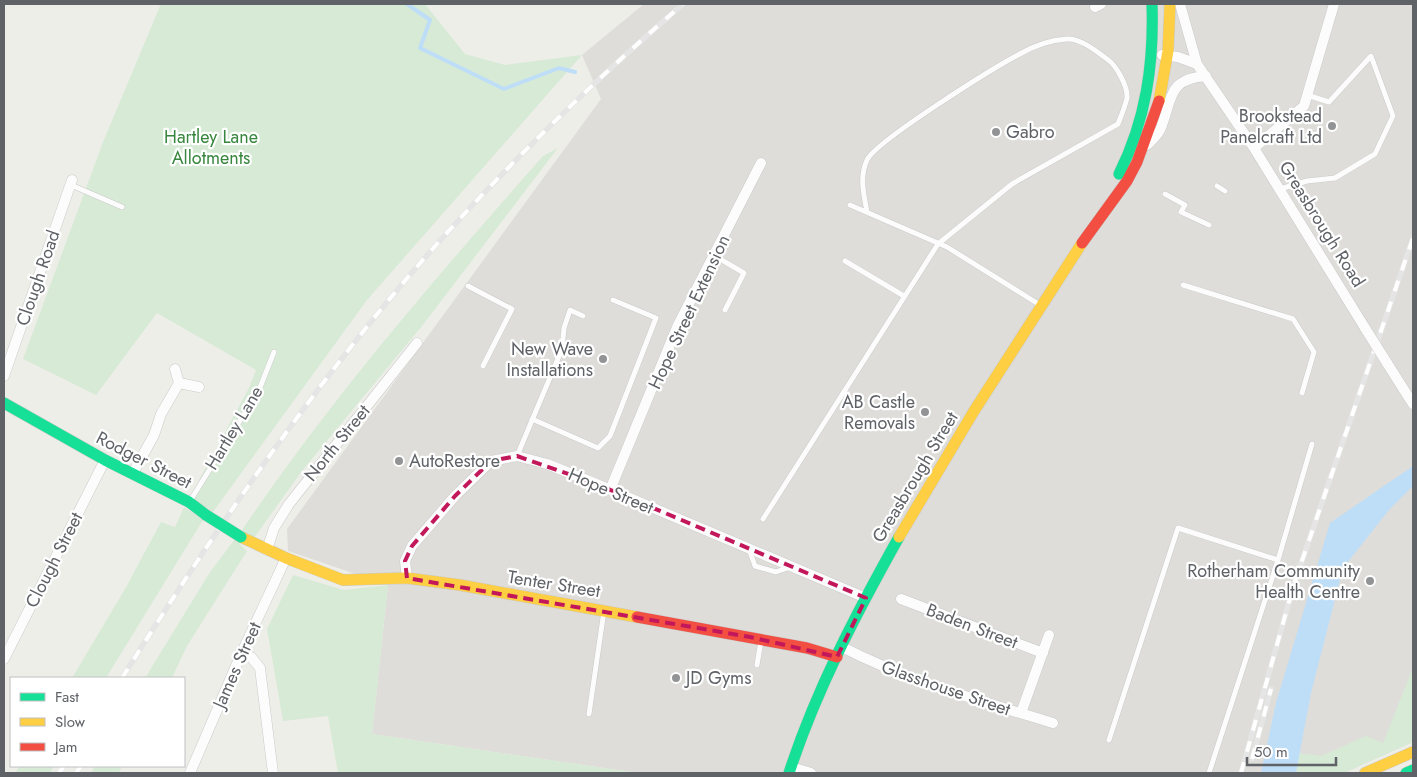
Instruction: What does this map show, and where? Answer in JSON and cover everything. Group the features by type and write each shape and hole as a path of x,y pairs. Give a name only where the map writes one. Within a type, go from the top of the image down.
{"main road":[{"path":"1152,4 1152,54"},
{"path":"1145,104 1153,91 1158,64 1168,56 1170,4"},
{"name":"Greasbrough Street","path":"1101,214 1106,197 1124,166 1145,104 1152,54"},
{"name":"Greasbrough Street","path":"790,770 814,706 839,652 916,505 1040,305 1101,214 1113,202 1142,152 1161,92 1168,56"},
{"name":"Rodger Street","path":"4,403 105,460 189,502 206,515 267,550"},
{"name":"Tenter Street","path":"267,550 343,580 407,578 604,610 806,648 839,652"},
{"path":"1365,773 1413,752"},
{"path":"1406,773 1413,770"}],"street":[{"name":"Greasbrough Road","path":"1180,4 1197,64 1254,148 1413,404"},
{"path":"1254,148 1304,106 1334,4"},
{"path":"1152,54 1178,57 1197,64"},
{"name":"Greasbrough Street","path":"1142,152 1159,132 1173,93 1179,83 1190,77 1206,76"},
{"name":"Hope Street Extension","path":"610,490 678,326 761,163"},
{"name":"Clough Road","path":"4,376 71,182"},
{"name":"North Street","path":"267,550 274,528 289,504 417,343"},
{"path":"133,473 154,436 161,414 179,383 175,369"},
{"path":"179,383 199,387"},
{"name":"Hope Street","path":"407,578 405,561 412,546 454,496 491,461 517,456 547,464 866,598"},
{"name":"Clough Street","path":"4,659 105,460"},
{"name":"James Street","path":"190,773 242,652 286,558"},
{"name":"Baden Street","path":"901,599 1043,653"},
{"path":"1021,713 1048,635"},
{"path":"242,652 251,657 260,668 274,773"},
{"name":"Glasshouse Street","path":"839,652 1053,723"},
{"path":"790,770 811,773"}],"lane":[{"path":"763,519 938,244 1012,184 1118,124 1127,97 1123,82 1111,62 1090,47 1069,38 1049,42 1018,55 932,109 876,148 868,159 863,173 867,212"},
{"path":"1280,190 1307,181 1335,178 1375,154 1392,116 1371,56 1330,102 1307,95"},
{"path":"71,182 122,207"},
{"path":"1217,186 1225,191"},
{"path":"1165,194 1185,205 1181,212 1209,225"},
{"path":"850,205 938,244 1040,305"},
{"path":"715,256 744,273 725,310"},
{"path":"845,261 904,296"},
{"path":"1183,285 1293,319 1314,352 1302,393"},
{"path":"468,286 512,309 483,366"},
{"path":"532,419 598,448 610,436 656,318 613,300"},
{"path":"517,456 562,349 564,328 570,310 583,316"},
{"name":"Hartley Lane","path":"189,502 254,398 274,352"},
{"path":"1209,773 1278,560 1312,444"},
{"path":"1109,740 1178,528 1278,560"},
{"path":"589,714 604,610"},
{"path":"757,665 762,639"}],"highlighted area":[{"path":"517,456 594,483 866,598 837,657 750,637 407,578 405,561 412,546 455,496 491,461"}],"shaded area":[{"path":"644,4 1413,4 1413,742 1344,773 638,773 372,734 388,585 288,551 287,529 601,99 582,55"}],"green space":[{"name":"Hartley Lane Allotments","path":"155,4 425,4 465,54 505,65 582,55 367,300 213,512 193,499 191,495 249,388 256,370 157,313 96,395 23,359 103,142 160,6"},
{"path":"558,148 422,326 302,471 254,538 242,530 312,432 425,292 543,156"},
{"path":"184,507 203,520 107,677 73,677 125,589 161,522 175,527"},
{"path":"235,539 247,551 187,646 172,677 146,677 210,572"},
{"path":"293,575 344,590 388,585 372,734 638,773 338,773 328,716 283,721 267,629"},
{"path":"1412,670 1413,742 1344,773 1296,773 1299,753 1321,756 1366,736 1383,743"},
{"path":"19,767 53,767 50,773 15,773"},
{"path":"94,767 122,767 119,773 91,773"}],"water":[{"path":"1413,466 1413,486 1389,510 1343,568 1311,693 1296,773 1261,773 1276,703 1330,523"}],"waterway":[{"path":"407,4 430,20 420,48 504,89 559,68 575,72"}],"railway":[{"path":"123,677 194,565 270,455 309,401 392,296 465,213 525,151 619,61 683,4"},
{"path":"1241,773 1294,584 1413,238"},
{"path":"1252,759 1271,689"},
{"path":"59,773 63,767"},
{"path":"76,773 80,767"}],"traffic: fast":[{"path":"1119,174 1136,133 1142,112 1150,70 1152,4"},
{"path":"4,403 105,460 189,502 206,515"},
{"path":"206,515 241,537"},
{"path":"789,773 812,712 838,652 899,537"},
{"path":"1406,773 1413,770"}],"traffic: slow":[{"path":"1159,101 1168,51 1170,4"},
{"path":"899,537 974,411 1082,243"},
{"path":"241,537 286,558 343,580 407,578 460,585 637,617"},
{"path":"1365,773 1413,752"}],"traffic: jam":[{"path":"1082,243 1127,181 1137,162 1159,101"},
{"path":"637,617 807,648 837,657"}],"place":[{"name":"Brookstead Panelcraft Ltd","path":"1332,126"},
{"name":"Gabro","path":"996,132"},
{"name":"New Wave Installations","path":"603,359"},
{"name":"AB Castle Removals","path":"925,412"},
{"name":"AutoRestore","path":"399,461"},
{"name":"Rotherham Community Health Centre","path":"1370,581"},
{"name":"JD Gyms","path":"676,678"}]}
